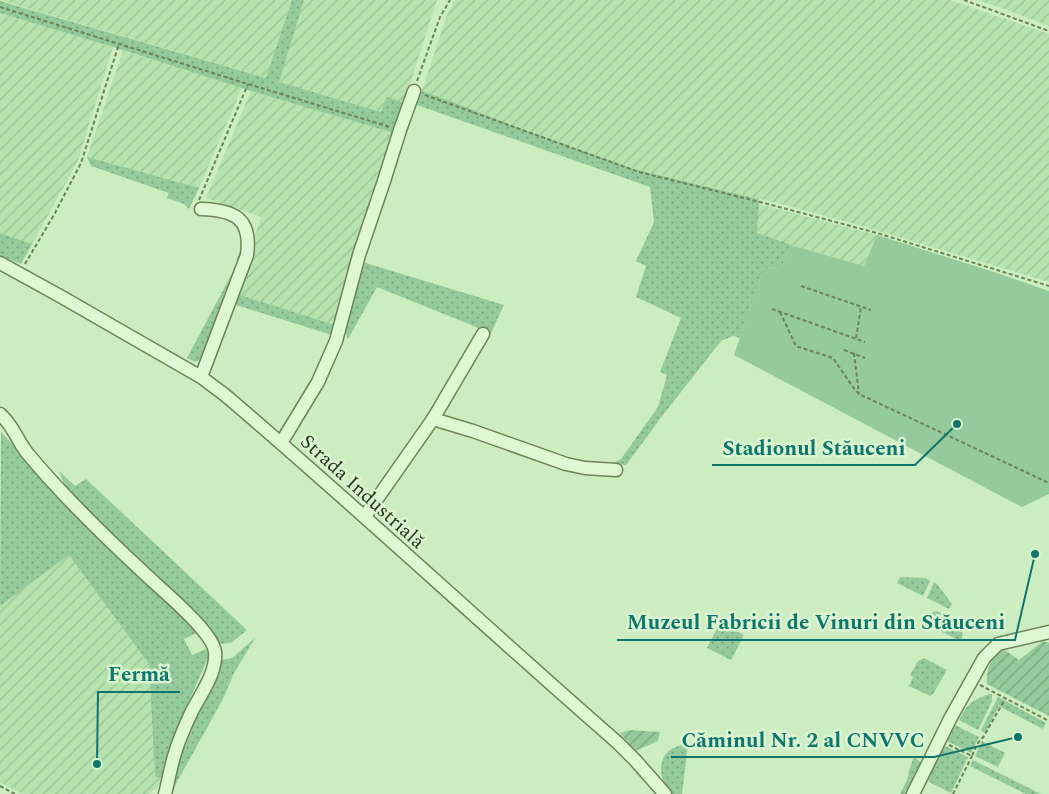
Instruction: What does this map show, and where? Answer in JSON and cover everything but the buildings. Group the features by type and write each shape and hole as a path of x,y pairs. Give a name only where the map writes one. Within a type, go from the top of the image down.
{"street":[{"path":"281,443 318,382 336,341 360,255 414,91"},
{"path":"199,205 236,216 243,223 248,245 247,255 201,378"},
{"name":"Strada Industrială","path":"0,263 201,378 225,394 365,516 497,637 618,743 665,794"},
{"path":"365,516 433,418 483,334"},
{"path":"0,414 8,421 27,452 75,506 118,550 196,622 207,635 215,650 213,671 176,750 165,794"},
{"path":"433,418 473,430 566,464 593,469 616,470"},
{"path":"913,794 984,658 998,644 1049,632"}],"path":[{"path":"450,0 440,17 414,91 639,172 877,233 1049,286"},
{"path":"964,0 1049,30"},
{"path":"0,7 400,130"},
{"path":"20,273 55,213 81,163 118,44"},
{"path":"199,205 248,84"},
{"path":"801,286 871,310"},
{"path":"856,338 861,307"},
{"path":"772,309 865,342"},
{"path":"780,312 796,346 833,358 855,390 860,394 1049,483"},
{"path":"844,350 865,358"},
{"path":"854,353 860,394"},
{"path":"971,680 1049,721"},
{"path":"953,794 978,744 1006,699"},
{"path":"940,740 972,756"},
{"path":"0,786 15,794"}],"green space":[{"path":"0,0 292,0 267,78"},
{"path":"292,0 304,0 279,82 381,112 387,97 404,103 394,133 0,13 0,1 266,78"},
{"path":"304,0 437,0 404,103 382,112 278,82"},
{"path":"455,0 950,0 1049,34 1049,282 855,224 635,169 422,91 447,15"},
{"path":"977,0 1049,0 1049,26 996,6"},
{"path":"0,13 113,47 78,161 32,244 0,233"},
{"path":"123,51 242,88 199,188 87,157"},
{"path":"251,91 394,133 335,325 237,294 261,217 206,198"},
{"path":"422,91 634,169 759,199 757,233 794,246 789,248 782,267 764,268 740,338 733,336 721,341 626,465 612,464 621,459 658,407 667,375 660,372 681,318 636,297 646,266 636,261 654,222 650,187 417,105"},
{"path":"87,157 199,188 189,209 184,204 167,198 169,193 91,166"},
{"path":"758,204 877,235 864,266 794,246 757,233"},
{"path":"0,233 32,244 21,264 0,256"},
{"path":"877,235 1049,291 1049,494 1022,507 734,355 764,268 782,267 789,248 794,246 864,266"},
{"path":"240,251 244,255 202,359 195,362 187,358 238,262 237,259"},
{"path":"361,261 504,305 491,333 377,287 348,339 345,331"},
{"path":"237,294 335,325 332,335 233,304"},
{"path":"1,432 68,505 199,632 184,639 192,655 206,649 209,656 176,730 162,779 155,776 149,664 69,555 0,606"},
{"path":"59,471 75,486 86,479 247,630 231,643 219,644 212,633 138,557 66,489"},
{"path":"69,555 149,664 155,776 162,779 159,786 149,794 23,794 0,782 0,606"},
{"path":"900,577 926,578 930,581 923,596 897,583"},
{"path":"934,582 952,604 949,609 927,598"},
{"path":"937,611 954,620 962,634 960,641 933,627 936,618 931,615"},
{"path":"720,622 744,635 731,660 707,648"},
{"path":"255,638 234,673 223,699 172,791 170,783 222,660 232,658"},
{"path":"1043,641 1049,643 1049,716 987,684 987,673 990,664 1002,648 1019,660"},
{"path":"924,658 947,670 930,696 909,686 913,677 910,675 918,661"},
{"path":"992,694 992,701 978,730 959,720 971,703"},
{"path":"998,697 1046,723 1043,729 999,706 985,733 981,730"},
{"path":"955,725 979,737 971,753 947,741"},
{"path":"630,730 660,732 658,741 635,751 620,733"},
{"path":"982,741 1005,753 998,767 975,756"},
{"path":"688,744 682,794 673,794 663,781 661,773 662,763 668,752"},
{"path":"945,746 968,757 951,793 929,782 927,776"},
{"path":"914,757 922,763 907,794 900,794 908,778"},
{"path":"973,760 1041,794 1026,794 970,766"}],"place":[{"name":"Stadionul Stăuceni","path":"957,424"},
{"name":"Muzeul Fabricii de Vinuri din Stăuceni","path":"1035,554"},
{"name":"Căminul Nr. 2 al CNVVC","path":"1018,737"},
{"name":"Fermă","path":"97,764"}]}
